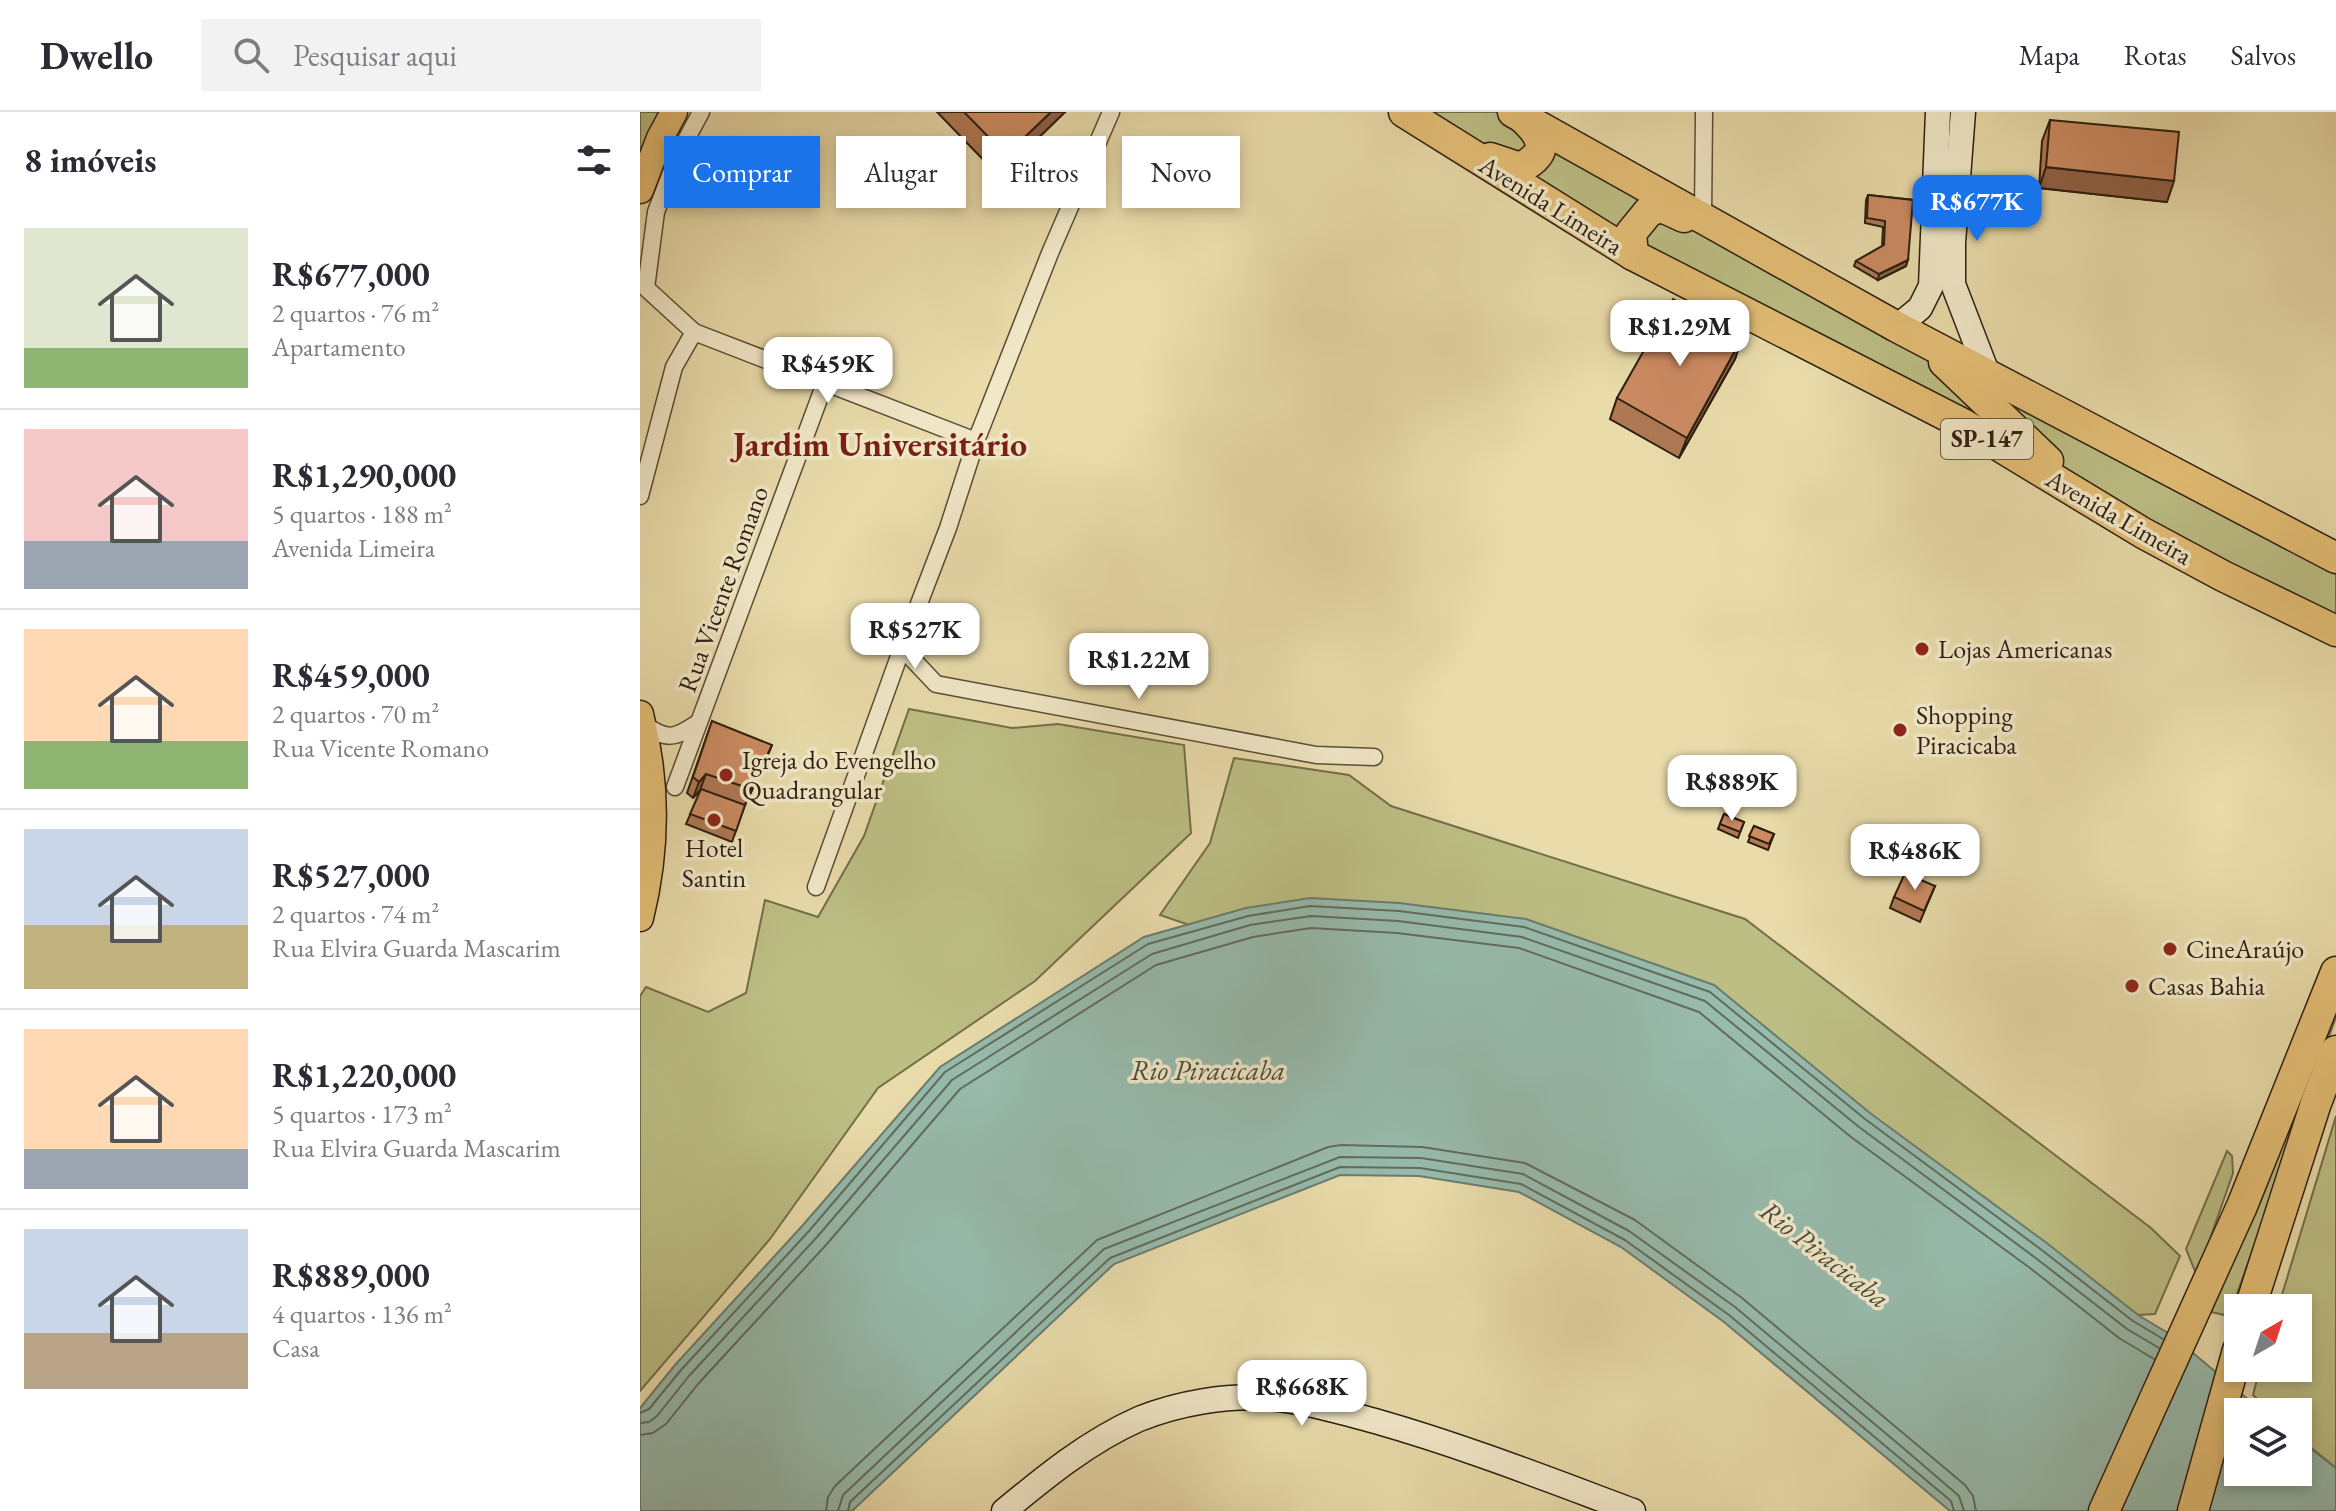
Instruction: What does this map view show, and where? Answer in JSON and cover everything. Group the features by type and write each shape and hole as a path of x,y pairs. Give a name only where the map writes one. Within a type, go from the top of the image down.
{"highway":[{"name":"Avenida Limeira","path":"1404,112 1633,255 1963,424 2093,504 2223,576 2336,631"},
{"path":"1437,134 1503,164 1520,168 1531,162 1540,151 1541,142 1539,133 1518,115"},
{"name":"SP-147","path":"1518,115 1897,327 2332,558"},
{"path":"1633,255 1633,229 1649,211 1662,207 1769,257"},
{"path":"1935,347 1945,365 2093,504"},
{"path":"2104,1511 2207,1288 2336,972"},
{"path":"2254,1294 2336,1051"},
{"path":"2193,1511 2229,1382"}],"main road":[{"path":"640,190 660,138 674,112"},
{"path":"1935,347 1931,286 1938,112"},
{"path":"1963,112 1953,284 1988,375"},
{"path":"1897,327 1920,308 1931,286"},
{"path":"640,918 649,872 648,745 641,718"},
{"path":"1004,1511 1099,1440 1139,1419 1224,1398 1270,1398 1327,1408 1386,1424 1479,1453 1633,1511"}],"street":[{"path":"701,112 677,157 656,212 646,288 694,332 976,441"},
{"path":"816,887 948,528 976,441 1050,253 1111,112"},
{"path":"1703,217 1704,112"},
{"path":"640,496 674,367 694,332"},
{"name":"Rua Vicente Romano","path":"675,787 825,383"},
{"path":"902,648 936,684 1316,755 1374,757"},
{"name":"Rua Vicente Romano","path":"641,718 664,736 680,734 699,722"}],"green space":[{"path":"640,112 674,112 640,190"},
{"path":"1404,112 1514,112 2336,558 2336,631"},
{"path":"909,709 1012,728 1058,724 1184,745 1191,833 1035,981 878,1088 770,1239 640,1391 640,996 646,987 708,1012 746,993 765,900 818,917 864,836"},
{"path":"1234,758 1349,775 1391,806 1745,919 2151,1228 2180,1256 2155,1314 2138,1315 1984,1197 1160,915 1210,843"},
{"path":"2333,1003 2336,1004 2336,1017 2237,1294 2224,1294 2224,1315 2211,1312"},
{"path":"2336,1116 2336,1468 2312,1448 2312,1398 2256,1398 2253,1395 2256,1382 2312,1382 2312,1294 2282,1294"},
{"path":"2227,1151 2232,1156 2233,1173 2197,1276 2186,1249"}],"water":[{"name":"Rio Piracicaba","path":"1310,898 1399,903 1526,919 1714,985 1870,1113 2048,1244 2138,1315 2173,1336 2246,1398 2224,1398 2224,1486 2312,1486 2312,1450 2336,1468 2336,1511 1950,1511 1724,1322 1621,1247 1519,1192 1419,1176 1340,1175 1114,1264 852,1511 640,1511 640,1408 940,1067 1144,937 1246,908"}],"building":[{"path":"964,112 1051,112 1026,136 987,136"},
{"path":"2050,120 2179,132 2174,181 2046,167"},
{"path":"1868,195 1913,200 1908,260 1879,274 1856,261 1884,245 1885,221 1867,218"},
{"path":"1673,299 1742,338 1687,438 1617,398"},
{"name":"Igreja do Evengelho Quadrangular","path":"712,721 772,745 751,789 706,774 699,782 693,777"},
{"path":"701,789 745,805 736,831 690,814"},
{"path":"1724,814 1744,822 1740,832 1720,824"},
{"path":"1754,826 1774,834 1769,844 1749,836"},
{"path":"1905,873 1935,886 1924,911 1894,897"}],"place":[{"name":"Lojas Americanas","path":"1922,649"},
{"name":"Shopping Piracicaba","path":"1900,730"},
{"name":"Igreja do Evengelho Quadrangular","path":"726,775"},
{"name":"Hotel Santin","path":"714,820"},
{"name":"CineAraújo","path":"2170,949"},
{"name":"Casas Bahia","path":"2132,986"}],"district":[{"name":"Jardim Universitário","path":"880,444"}]}
